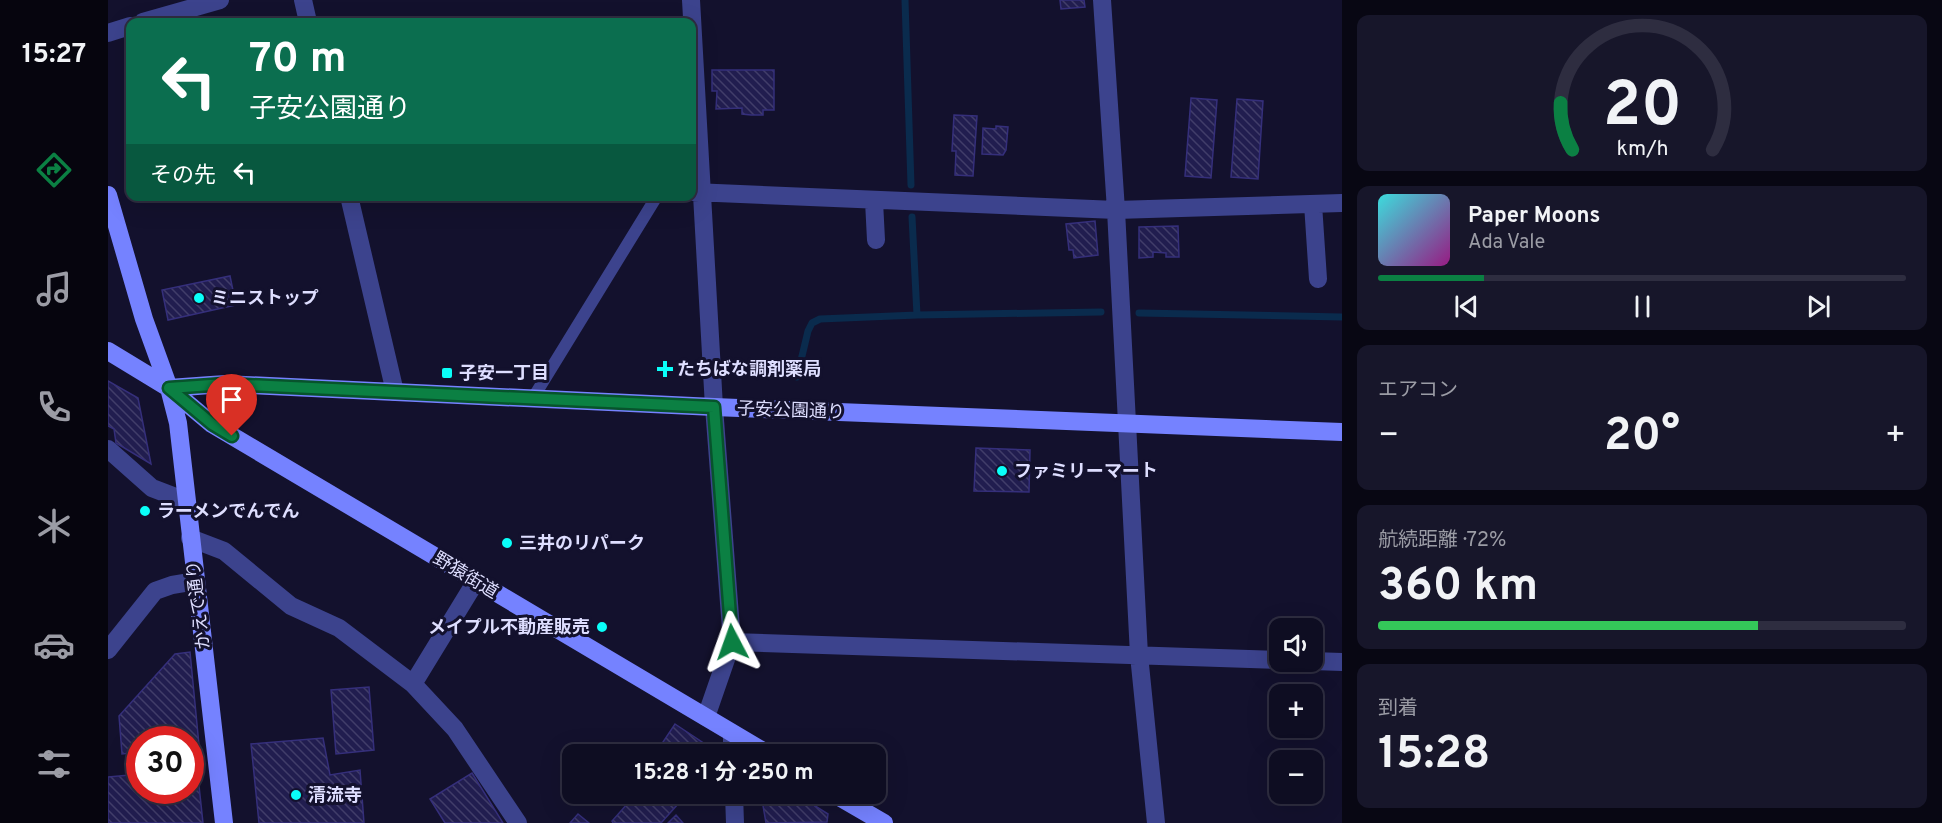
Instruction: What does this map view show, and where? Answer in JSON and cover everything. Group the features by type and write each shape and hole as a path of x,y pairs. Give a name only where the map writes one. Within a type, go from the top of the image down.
{"street":[{"path":"157,18 220,0"},
{"path":"303,0 307,18"},
{"path":"691,0 692,18"},
{"path":"1102,0 1116,210 1139,655 1156,823"},
{"path":"108,33 126,27"},
{"path":"696,160 732,642 706,717"},
{"path":"697,192 1116,210 1342,203"},
{"name":"かえで通り","path":"108,195 150,338 169,388 178,423 224,823"},
{"path":"350,201 395,392"},
{"path":"874,201 876,240"},
{"path":"1313,204 1318,279"},
{"name":"野猿街道","path":"108,351 169,388 212,424 751,744"},
{"name":"子安公園通り","path":"169,388 225,384 714,407 1342,432"},
{"path":"108,449 152,488 186,501"},
{"path":"190,538 224,551 291,606 339,628 413,684 455,729 518,823"},
{"path":"108,650 155,591 195,581"},
{"path":"413,684 476,581"},
{"path":"732,642 1269,660"},
{"path":"1323,661 1342,662"},
{"path":"732,733 732,744"},
{"path":"734,804 735,823"},
{"path":"851,804 884,823"}],"lane":[{"path":"533,398 654,201"}],"building":[{"path":"1060,0 1084,0 1085,7 1061,9"},
{"path":"712,70 774,70 774,110 763,110 763,115 751,115 742,114 742,108 716,109 717,91 712,91"},
{"path":"1191,98 1217,100 1211,178 1185,176"},
{"path":"1237,99 1263,101 1258,179 1231,177"},
{"path":"954,115 977,116 973,176 955,175 956,151 952,151"},
{"path":"996,126 1008,127 1006,150 1003,155 982,154 983,128 996,129"},
{"path":"1095,221 1098,255 1074,258 1073,250 1069,250 1066,224"},
{"path":"1178,226 1179,257 1166,257 1166,253 1153,252 1153,257 1139,258 1139,227"},
{"name":"ミニストップ","path":"230,276 236,305 168,320 162,290"},
{"path":"108,381 138,398 151,464 116,443 114,429 108,426"},
{"name":"ファミリーマート","path":"976,448 1030,450 1029,492 974,491"},
{"path":"190,652 197,726 126,726 126,754 122,754 119,716 175,654"},
{"path":"369,687 374,750 336,754 331,690"},
{"path":"675,724 705,744 662,744"},
{"path":"323,738 330,775 360,770 364,823 259,823 251,744"},
{"path":"472,773 503,823 445,823 430,799"},
{"path":"126,775 126,804 201,804 203,823 108,823 108,777"},
{"path":"627,804 678,804 661,823 613,823 612,821"},
{"path":"763,804 812,804 828,814 827,822 766,823"},
{"path":"578,814 589,823 570,823"},
{"path":"676,815 683,823 668,823"}],"waterway":[{"path":"905,0 911,185"},
{"path":"912,217 917,315"},
{"path":"797,377 808,331 812,323 820,319 1101,312"},
{"path":"1139,313 1342,317"}],"place":[{"name":"ミニストップ","path":"199,298"},
{"name":"たちばな調剤薬局","path":"665,369"},
{"name":"子安一丁目","path":"447,373"},
{"name":"ファミリーマート","path":"1002,471"},
{"name":"ラーメンでんでん","path":"145,511"},
{"name":"三井のリパーク","path":"507,543"},
{"name":"メイプル不動産販売","path":"602,627"},
{"name":"清流寺","path":"296,795"}],"route":[{"path":"232,436 212,424 169,388 225,384 714,407 732,642"}]}
